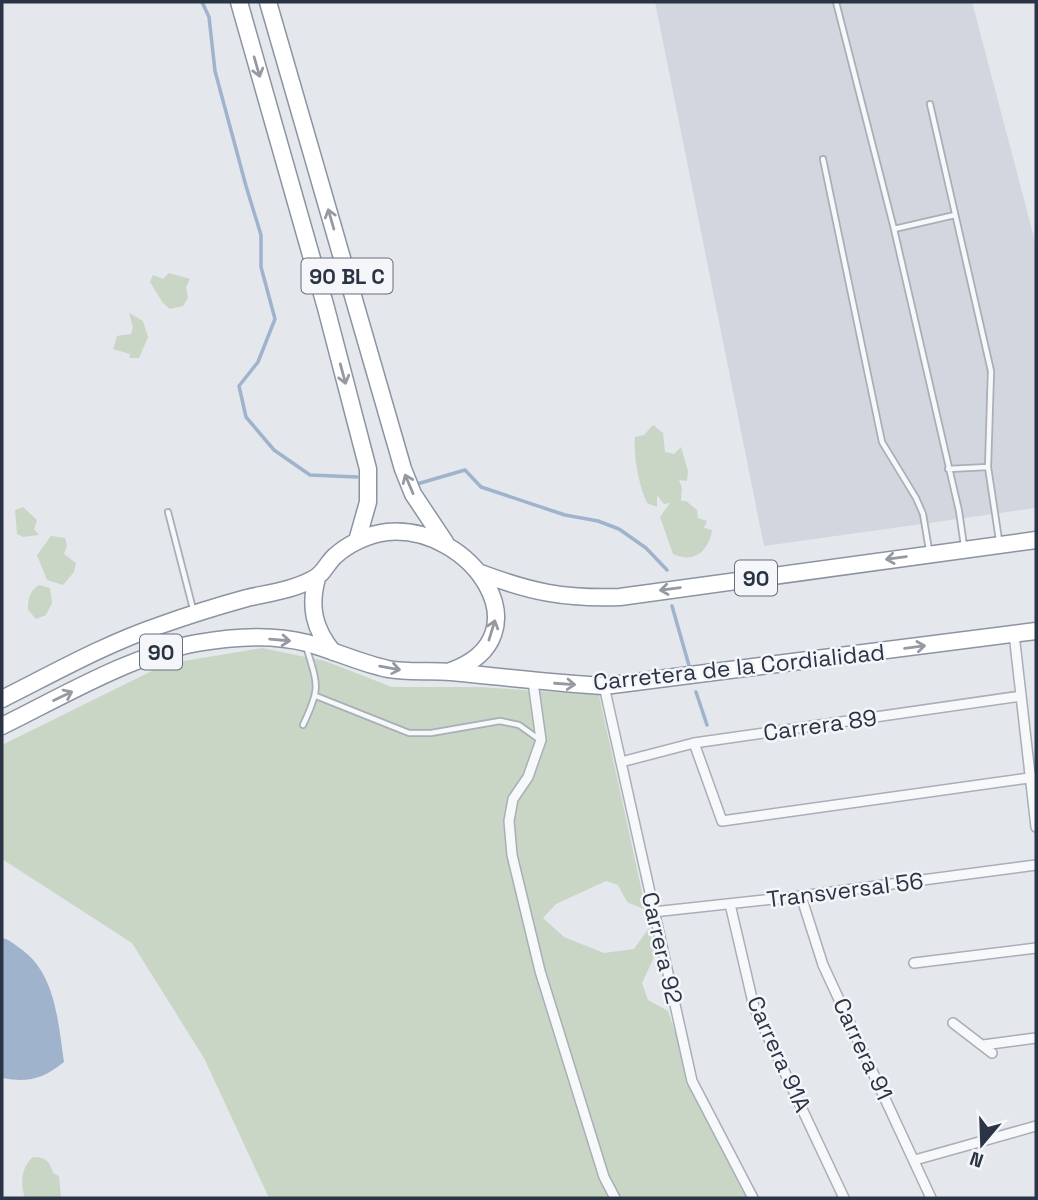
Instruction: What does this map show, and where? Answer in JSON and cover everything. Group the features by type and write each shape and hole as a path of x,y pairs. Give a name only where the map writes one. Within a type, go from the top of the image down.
{"highway":[{"name":"90 BL C","path":"239,2 326,308 368,469 368,502 357,541"},
{"name":"90 BL C","path":"268,2 403,469 413,494 445,542"},
{"path":"333,652 316,625 312,609 317,578 334,556 357,541 386,532 416,533 445,542 463,555 488,584 494,599 496,615 493,631 486,645 464,666 449,672"},
{"name":"90","path":"478,572 519,587 555,595 620,597 1036,540"},
{"name":"90","path":"2,699 105,647 194,614 317,578"},
{"name":"Carretera de la Cordialidad","path":"2,726 117,670 165,651 226,639 265,638 306,643 390,669 604,686 1036,631"}],"street":[{"path":"1014,634 1033,777 1036,827"},
{"path":"533,682 541,740 528,777 513,799 509,821 512,855 540,971 604,1177 615,1198"},
{"name":"Carrera 92","path":"604,686 692,1081 753,1198"},
{"name":"Carrera 89","path":"621,762 694,743 1021,696"},
{"path":"694,743 722,821 1033,777"},
{"name":"Transversal 56","path":"653,912 802,896 1036,865"},
{"name":"Carrera 91","path":"802,896 823,965 931,1198"},
{"name":"Carrera 91A","path":"730,904 754,1007 844,1198"},
{"path":"914,963 1036,948"},
{"path":"953,1023 992,1053"},
{"path":"983,1045 1036,1038"},
{"path":"915,1160 1036,1126"}],"lane":[{"path":"836,2 894,229 959,511 965,549"},
{"path":"930,104 990,371 988,467 1000,544"},
{"path":"823,159 882,442 923,514 930,554"},
{"path":"894,229 955,215"},
{"path":"948,469 988,467"},
{"path":"168,512 194,614"},
{"path":"303,725 316,696 316,680 306,643"},
{"path":"316,696 409,733 431,733 500,721 519,725 541,740"}],"shaded area":[{"path":"655,2 972,2 1036,245 1036,508 764,546"}],"green space":[{"path":"169,273 190,279 186,287 188,298 183,306 170,309 150,282 153,275 163,279"},
{"path":"129,313 143,321 148,337 139,358 129,358 130,354 113,349 117,336 131,334 133,327"},
{"path":"653,425 663,433 665,452 674,454 681,447 688,471 687,481 679,480 682,488 681,501 686,501 697,510 698,518 707,521 704,528 712,530 708,544 694,556 681,557 673,554 660,517 670,503 664,504 657,495 657,507 647,503 641,488 635,437 644,435"},
{"path":"23,507 37,520 34,529 39,535 23,537 17,534 15,510"},
{"path":"51,536 65,538 67,546 64,554 76,563 74,572 63,585 47,580 37,555"},
{"path":"39,585 50,588 52,603 46,615 36,619 28,610 28,602 31,593"},
{"path":"262,648 325,661 392,687 479,687 599,695 646,910 627,902 618,885 606,881 556,904 543,918 564,937 604,953 634,949 649,928 655,955 642,983 648,1000 668,1011 692,1081 753,1198 269,1198 204,1058 132,943 2,859 2,745 166,664"},
{"path":"33,1157 46,1161 53,1173 59,1176 61,1198 25,1198 23,1176"}],"water":[{"path":"2,938 33,959 48,985 57,1015 64,1062 35,1078 2,1078"}],"waterway":[{"path":"202,2 209,17 215,71 261,235 261,267 275,319 258,362 239,386 246,417 274,450 310,475 357,477"},
{"path":"417,484 465,470 481,487 565,515 598,521 619,529 646,548 667,570"},
{"path":"672,606 690,669"},
{"path":"696,692 707,725"}]}
